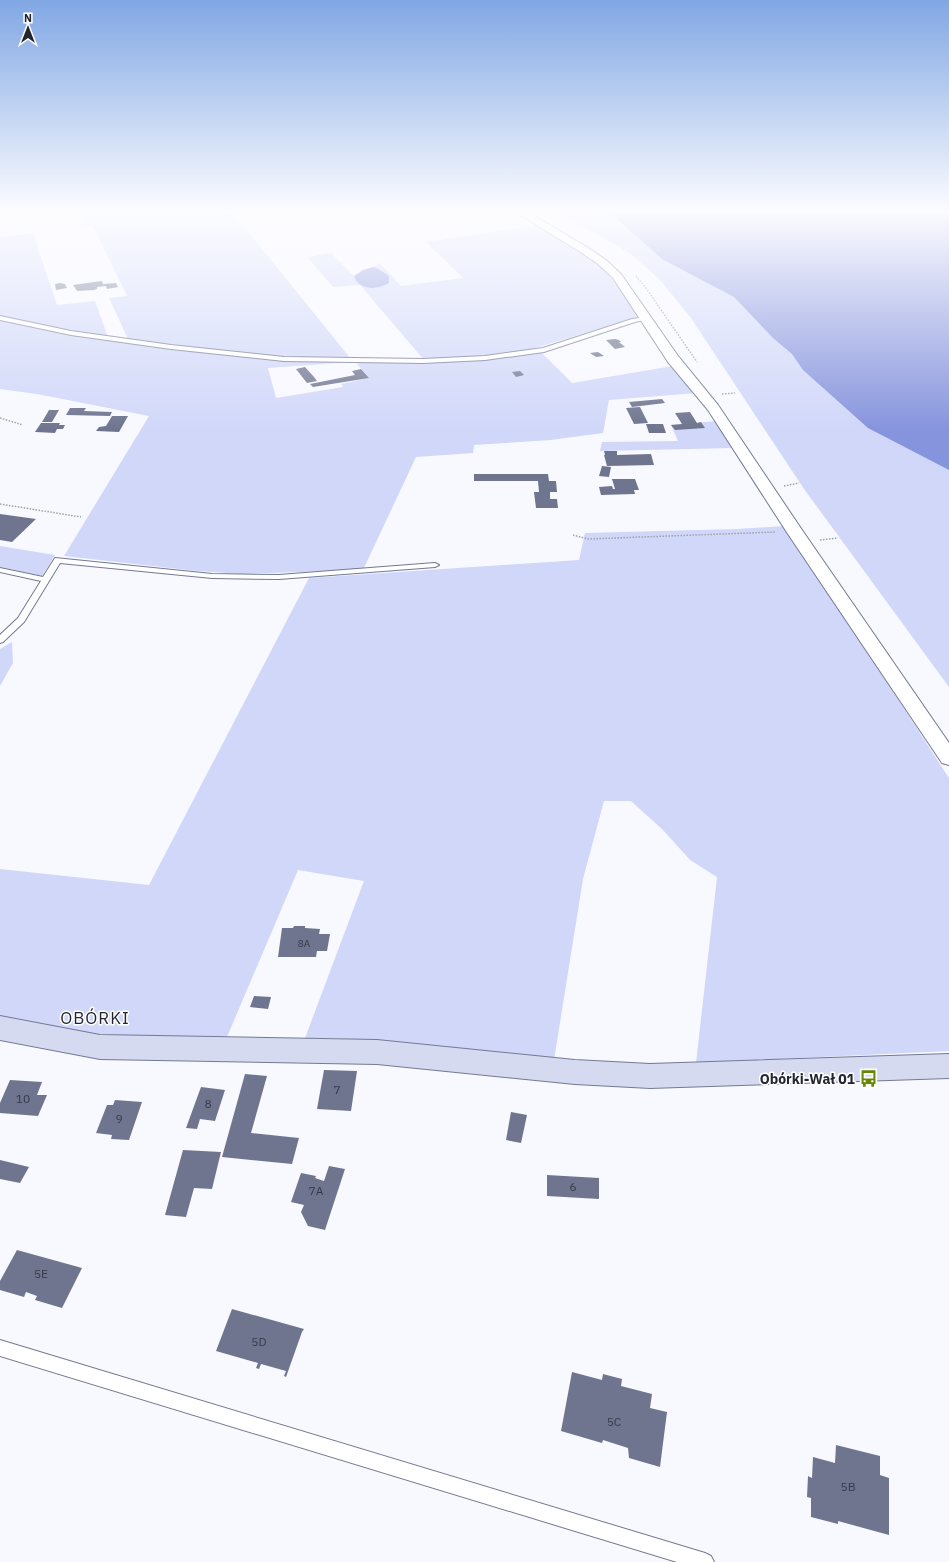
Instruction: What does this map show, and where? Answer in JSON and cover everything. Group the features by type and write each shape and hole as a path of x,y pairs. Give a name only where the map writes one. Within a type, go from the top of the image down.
{"street":[{"path":"622,284 673,359 713,408 794,531 949,758"},
{"path":"0,1028 100,1046 378,1052 575,1072 650,1076 949,1066"}],"lane":[{"path":"0,318 71,333 284,359 415,361 485,358 544,350 634,320 646,319"},
{"path":"0,640 21,620 58,560 212,576 279,577 435,565"},
{"path":"0,570 46,580"},
{"path":"0,1348 704,1562"}],"path":[{"path":"720,394 736,393"},
{"path":"0,418 23,425"},
{"path":"784,486 799,483"},
{"path":"0,504 81,517"},
{"path":"573,535 594,539 794,531"},
{"path":"822,540 838,538"}],"shaded area":[{"path":"0,284 50,284 57,305 95,301 108,337 37,325 0,316"},
{"path":"121,284 290,284 351,359 280,357 128,339 109,298 127,296"},
{"path":"330,284 360,285 333,287"},
{"path":"386,284 399,284 401,286 417,284 616,284 640,316 526,351 484,357 424,360 360,285 368,288 375,288"},
{"path":"663,284 949,284 949,687 804,489 691,318"},
{"path":"0,320 48,331 164,349 275,360 351,362 268,368 276,398 343,387 341,384 369,378 357,364 361,362 450,362 487,360 541,352 572,383 673,366 697,393 609,400 603,433 551,440 474,445 473,453 416,457 363,570 242,574 197,571 64,556 149,416 37,394 0,389"},
{"path":"717,421 734,448 600,451 602,442 678,441 671,425"},
{"path":"784,526 798,550 801,550 949,778 949,1051 696,1063 717,877 690,860 663,830 631,801 604,801 583,879 554,1060 336,1038 305,1038 364,881 298,870 227,1037 72,1034 0,1019 0,869 149,885 309,578 579,560 585,533 737,529"},
{"path":"0,546 55,555 42,576 0,567"},
{"path":"12,642 13,663 0,686 0,649"}],"water":[{"path":"360,284 387,284 374,288 364,287"},
{"path":"709,284 949,284 949,470 868,428 803,370 792,354 773,338 734,297"}],"building":[{"path":"55,284 65,284 67,288 56,290"},
{"path":"116,284 118,287 107,289 106,286 97,287 97,289 94,290 77,291 73,285"},
{"path":"606,340 619,340 621,342 619,342 625,347 615,349"},
{"path":"598,352 604,356 596,357 590,353"},
{"path":"305,367 317,381 307,383 296,369"},
{"path":"361,369 369,378 313,387 310,384 355,375 352,371"},
{"path":"520,371 524,375 516,377 512,372"},
{"path":"662,399 665,403 632,407 629,402"},
{"path":"640,407 648,423 634,424 626,408"},
{"path":"70,408 86,408 84,411 112,412 110,416 66,415"},
{"path":"49,410 59,410 52,422 42,422"},
{"path":"690,412 697,423 701,422 705,428 675,430 671,425 682,424 675,413"},
{"path":"112,416 128,416 119,432 96,431 99,427 106,426"},
{"path":"41,423 60,423 59,425 65,425 63,429 57,429 55,433 35,432"},
{"path":"646,424 663,424 666,433 649,433"},
{"path":"604,451 617,451 617,455 651,454 654,465 607,466"},
{"path":"602,466 611,467 609,477 599,476"},
{"path":"474,474 548,474 549,481 556,481 557,492 550,492 550,499 557,499 558,508 536,508 534,492 539,492 538,481 474,481"},
{"path":"612,479 635,479 639,490 634,490 635,494 601,495 599,487 612,486 613,489 615,489"},
{"path":"0,514 36,519 12,542 0,540"},
{"path":"294,926 305,926 305,928 320,929 319,934 330,934 327,951 317,951 316,957 278,957 282,928 293,928"},
{"path":"254,996 271,997 268,1009 250,1007"},
{"path":"324,1070 357,1071 351,1111 317,1109"},
{"path":"245,1074 267,1076 251,1133 299,1138 292,1164 222,1157"},
{"path":"10,1080 42,1082 37,1095 47,1095 38,1116 0,1113 0,1103"},
{"path":"201,1087 225,1090 215,1121 200,1119 197,1129 186,1128"},
{"path":"115,1100 142,1102 129,1140 111,1139 112,1135 96,1133 107,1105 113,1105"},
{"path":"511,1112 527,1115 521,1143 506,1140"},
{"path":"183,1150 221,1152 212,1189 194,1188 186,1217 165,1215"},
{"path":"0,1160 29,1167 20,1183 0,1179"},
{"path":"329,1166 345,1169 325,1230 308,1226 301,1212 304,1205 291,1202 301,1173 316,1176 315,1178 324,1181"},
{"path":"547,1175 599,1178 599,1199 547,1196"},
{"path":"17,1250 82,1268 62,1308 35,1300 37,1296 26,1292 24,1297 0,1290 0,1281"},
{"path":"232,1309 304,1329 286,1377 284,1376 286,1371 261,1364 259,1369 256,1368 258,1363 216,1351"},
{"path":"572,1372 602,1380 603,1374 622,1379 621,1386 652,1394 650,1408 667,1412 660,1467 629,1458 628,1448 603,1440 602,1443 561,1431"},
{"path":"836,1445 880,1456 880,1475 889,1478 889,1535 838,1521 838,1524 811,1517 811,1498 807,1497 808,1476 812,1478 813,1457 835,1463"}],"place":[{"name":"Obórki-Wał 01","path":"868,1079"}],"district":[{"name":"OBÓRKI","path":"95,1018"}]}
